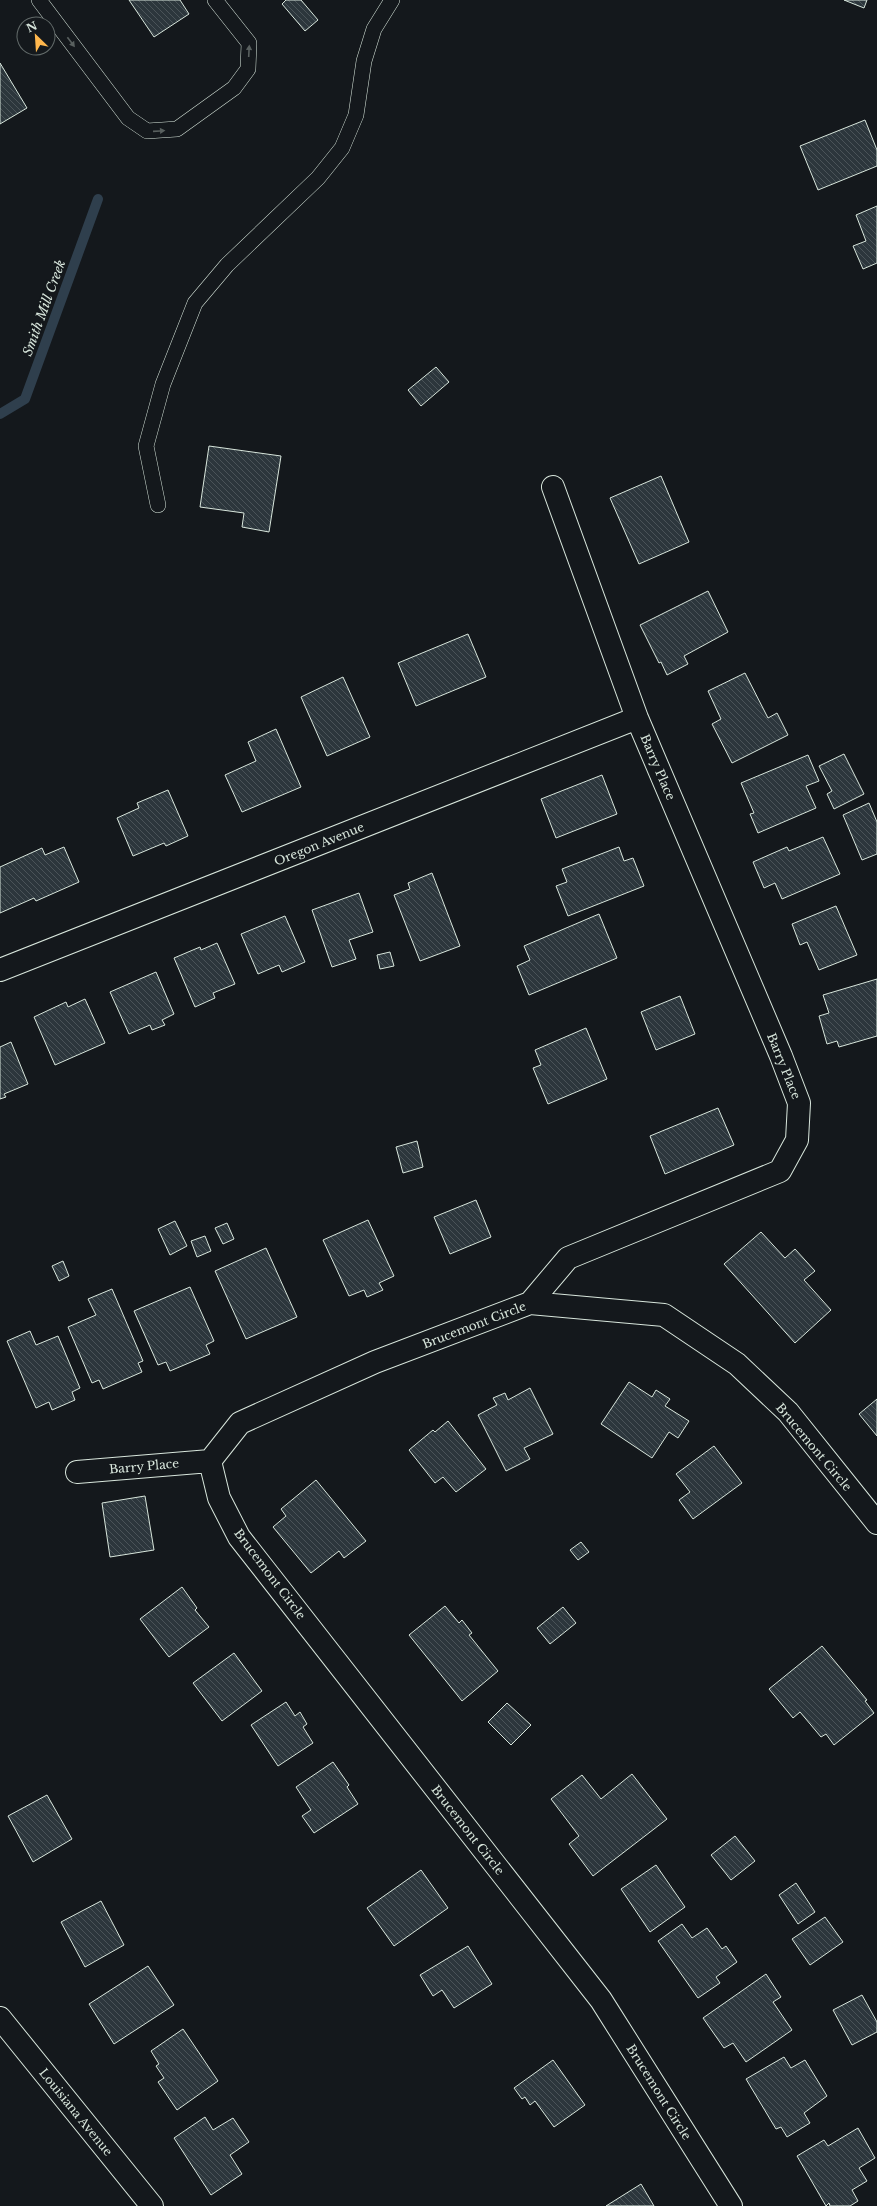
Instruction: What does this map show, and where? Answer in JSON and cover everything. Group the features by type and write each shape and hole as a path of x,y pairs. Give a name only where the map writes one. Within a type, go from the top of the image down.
{"street":[{"name":"Barry Place","path":"530,1303 568,1258 780,1171 796,1140 799,1103 781,1056 637,718 553,487"},
{"name":"Oregon Avenue","path":"0,970 637,718"},
{"name":"Brucemont Circle","path":"731,2206 601,2000 239,1537 219,1498 210,1461 240,1423 375,1362 530,1303 664,1315 737,1364 788,1412 877,1523"},
{"name":"Barry Place","path":"78,1472 210,1461"},
{"name":"Louisiana Avenue","path":"0,2018 152,2206"}],"lane":[{"path":"39,0 128,118 147,131 177,129 234,88 248,69 249,43 215,0"},
{"path":"158,505 146,446 163,384 195,303 227,265 318,178 342,148 356,115 364,61 374,29 392,0"}],"building":[{"path":"129,0 180,0 189,14 154,37"},
{"path":"286,0 301,0 318,20 305,31 282,4"},
{"path":"844,0 867,0 864,8"},
{"path":"0,63 27,108 0,124"},
{"path":"865,120 877,150 877,166 818,190 800,146"},
{"path":"877,206 877,263 863,269 853,246 866,241 856,215"},
{"path":"436,367 449,382 421,406 408,390"},
{"path":"209,446 281,456 269,532 242,527 244,513 200,507"},
{"path":"661,476 689,542 639,564 610,498"},
{"path":"708,591 728,632 684,656 688,664 667,675 661,662 659,663 640,625"},
{"path":"468,634 486,677 416,706 398,663"},
{"path":"745,673 768,718 777,713 788,735 732,763 712,724 721,719 708,691"},
{"path":"343,677 370,737 327,756 301,697"},
{"path":"276,729 301,787 242,812 225,775 256,761 248,742"},
{"path":"844,754 864,794 834,809 827,794 832,791 819,766"},
{"path":"808,755 819,781 806,786 816,808 758,833 750,814 754,813 741,783"},
{"path":"602,775 617,814 556,838 541,799"},
{"path":"168,790 188,836 166,846 164,843 133,856 117,818 139,808 137,803"},
{"path":"869,803 877,822 877,854 862,860 843,815"},
{"path":"823,837 840,874 782,899 775,883 764,888 753,862 787,847 789,851"},
{"path":"64,847 79,882 36,901 34,898 0,913 0,867 42,848 45,855"},
{"path":"619,847 624,861 633,858 644,886 568,916 556,886 567,882 562,869"},
{"path":"432,873 460,946 420,961 394,895 410,889 408,883"},
{"path":"359,893 373,932 349,940 356,959 332,967 312,910"},
{"path":"836,906 857,955 819,970 807,942 800,945 792,924"},
{"path":"599,914 617,958 529,995 517,966 530,960 524,946"},
{"path":"285,916 305,962 282,972 279,965 258,974 241,934"},
{"path":"217,943 235,984 213,993 215,998 195,1007 174,958 200,947 201,950"},
{"path":"390,952 394,966 380,969 377,955"},
{"path":"156,972 174,1014 162,1020 165,1025 152,1030 150,1025 129,1034 110,992"},
{"path":"877,979 877,1036 839,1047 837,1041 827,1044 819,1016 829,1013 823,995"},
{"path":"680,996 695,1034 656,1050 641,1012"},
{"path":"85,999 105,1043 55,1065 34,1017 66,1002 68,1007"},
{"path":"586,1028 607,1079 548,1104 533,1068 541,1065 535,1050"},
{"path":"11,1042 28,1084 4,1094 6,1097 0,1099 0,1047"},
{"path":"718,1108 734,1145 665,1174 650,1136"},
{"path":"417,1141 423,1167 403,1173 396,1147"},
{"path":"476,1200 491,1237 450,1254 434,1217"},
{"path":"368,1220 394,1276 379,1283 383,1290 367,1297 364,1290 349,1296 323,1240"},
{"path":"175,1221 187,1246 170,1255 158,1229"},
{"path":"227,1223 234,1239 223,1244 215,1228"},
{"path":"761,1232 785,1258 795,1249 815,1271 804,1280 831,1310 795,1343 724,1264"},
{"path":"205,1236 211,1251 197,1257 191,1241"},
{"path":"266,1248 297,1317 246,1339 215,1271"},
{"path":"63,1261 69,1276 59,1281 52,1266"},
{"path":"190,1287 214,1341 206,1345 210,1354 170,1371 166,1362 158,1365 134,1311"},
{"path":"112,1289 143,1361 138,1363 142,1372 103,1389 99,1380 92,1383 68,1327 96,1315 88,1299"},
{"path":"30,1331 36,1345 58,1336 80,1388 72,1392 75,1400 52,1410 49,1402 36,1408 7,1341"},
{"path":"629,1382 652,1397 656,1390 670,1399 665,1406 689,1421 678,1438 669,1432 652,1458 601,1424"},
{"path":"530,1388 553,1434 524,1448 530,1459 506,1471 478,1415 497,1405 493,1398 505,1393 508,1400"},
{"path":"877,1399 877,1436 859,1414"},
{"path":"448,1421 486,1469 456,1492 443,1477 435,1483 409,1450 433,1430 435,1432"},
{"path":"714,1446 742,1483 693,1519 679,1500 690,1492 676,1474"},
{"path":"316,1480 366,1541 344,1558 339,1551 311,1573 273,1527 286,1516 281,1509"},
{"path":"145,1496 154,1550 110,1557 102,1503"},
{"path":"581,1542 589,1552 578,1560 570,1550"},
{"path":"182,1587 197,1608 195,1610 209,1627 169,1657 140,1619"},
{"path":"445,1606 459,1623 462,1620 472,1633 469,1635 498,1671 462,1701 409,1635"},
{"path":"563,1607 576,1623 550,1644 537,1628"},
{"path":"822,1646 867,1700 865,1701 874,1713 834,1745 826,1734 821,1737 800,1712 793,1718 769,1689"},
{"path":"234,1653 262,1691 222,1721 193,1683"},
{"path":"286,1702 295,1716 300,1712 307,1724 303,1727 313,1743 278,1766 251,1725"},
{"path":"507,1703 531,1725 511,1745 488,1722"},
{"path":"333,1762 349,1785 347,1787 358,1804 314,1833 302,1816 311,1810 296,1787"},
{"path":"632,1774 667,1819 593,1876 569,1844 579,1836 551,1799 582,1775 601,1799"},
{"path":"47,1795 72,1839 33,1862 8,1816"},
{"path":"735,1836 755,1861 731,1880 711,1855"},
{"path":"656,1865 685,1907 650,1932 621,1889"},
{"path":"421,1870 448,1908 394,1946 367,1908"},
{"path":"796,1883 815,1912 798,1924 779,1895"},
{"path":"101,1901 124,1945 85,1967 61,1922"},
{"path":"825,1917 843,1942 810,1965 792,1939"},
{"path":"682,1924 692,1938 707,1928 722,1949 726,1946 737,1962 716,1977 720,1983 698,1998 658,1941"},
{"path":"468,1946 492,1984 454,2008 442,1990 433,1996 420,1975"},
{"path":"148,1966 174,2005 114,2044 89,2004"},
{"path":"766,1974 781,1997 773,2002 792,2030 746,2062 733,2043 724,2048 703,2018"},
{"path":"862,1995 877,2022 877,2032 852,2045 833,2010"},
{"path":"183,2029 218,2081 177,2110 158,2082 164,2078 156,2066 159,2064 151,2051"},
{"path":"784,2057 791,2068 805,2060 827,2096 804,2113 810,2123 787,2137 781,2127 776,2129 746,2079"},
{"path":"553,2060 585,2105 554,2127 535,2101 530,2105 525,2097 522,2099 514,2088"},
{"path":"205,2117 213,2130 233,2118 249,2142 230,2155 242,2174 211,2195 174,2138"},
{"path":"858,2128 875,2158 859,2168 867,2181 852,2190 858,2201 850,2206 830,2206 829,2203 826,2206 797,2156 824,2140 828,2146"},
{"path":"641,2184 654,2206 606,2206"}],"waterway":[{"name":"Smith Mill Creek","path":"0,414 25,399 98,199"}]}
